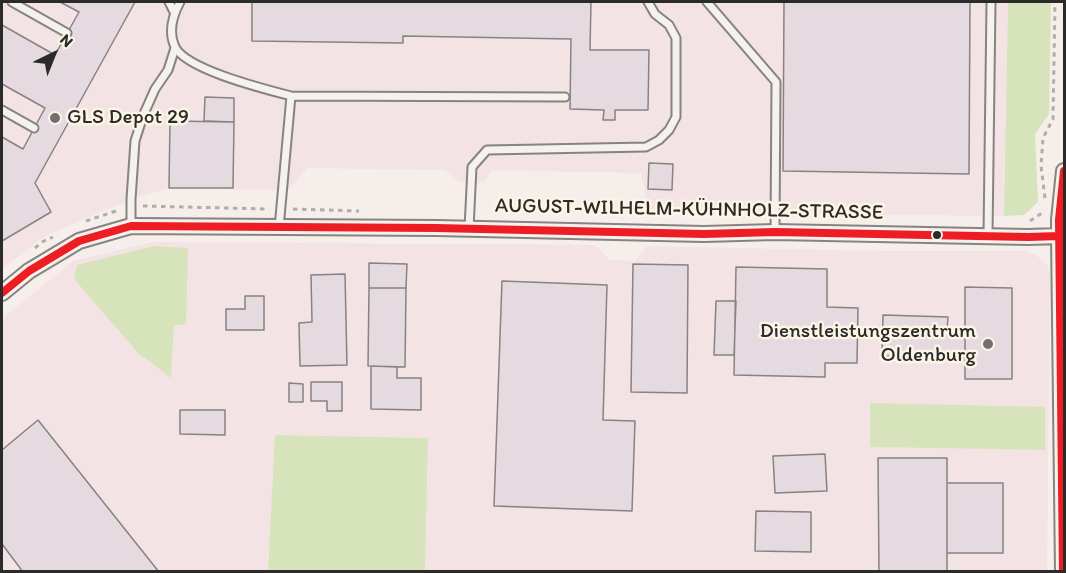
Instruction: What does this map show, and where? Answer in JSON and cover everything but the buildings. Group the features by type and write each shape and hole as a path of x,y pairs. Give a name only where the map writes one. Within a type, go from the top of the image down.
{"street":[{"path":"1063,572 1059,236 1065,171"},
{"name":"AUGUST-WILHELM-KÜHNHOLZ-STRASSE","path":"2,293 29,271 79,241 131,226 704,234 776,232 1059,236"}],"lane":[{"path":"12,2 67,33"},
{"path":"168,2 174,12"},
{"path":"131,226 135,141 155,89 168,70 175,48 172,23 174,12 180,2"},
{"path":"470,229 472,167 487,150 646,147 659,140 669,130 676,117 676,38 669,25 655,14 648,2"},
{"path":"707,2 776,82 776,232"},
{"path":"988,236 991,2"},
{"path":"175,48 192,63 213,72 291,96 565,97"},
{"path":"279,228 291,96"},
{"path":"2,110 34,128"}],"path":[{"path":"1045,200 1041,166 1043,138 1053,119 1055,2"}],"shaded area":[{"path":"2,2 1008,2 1004,216 649,212 641,173 492,170 484,183 459,182 445,170 307,168 288,190 169,188 131,199 52,233 2,269"},
{"path":"153,242 595,245 610,260 635,261 647,246 878,251 1028,251 1047,265 1050,275 1047,571 425,571 428,438 276,435 268,571 2,572 2,319 73,261","holes":["77,265 185,324 174,326 171,377 138,353 74,279","870,403 1045,450 870,447"]}],"green space":[{"path":"1008,2 1051,2 1049,114 1035,134 1038,202 1024,215 1004,216"},
{"path":"154,246 188,248 186,324 174,326 171,378 138,353 74,279 77,265"},
{"path":"870,403 1045,407 1045,450 870,447"},
{"path":"275,435 428,438 425,571 268,571"}],"transit line":[{"path":"1063,572 1059,220 1064,171"},
{"path":"2,293 29,271 79,241 131,226 436,228 704,234 775,232 1059,236"}],"place":[{"name":"GLS Depot 29","path":"55,118"},
{"name":"Dienstleistungszentrum Oldenburg","path":"988,344"}]}
